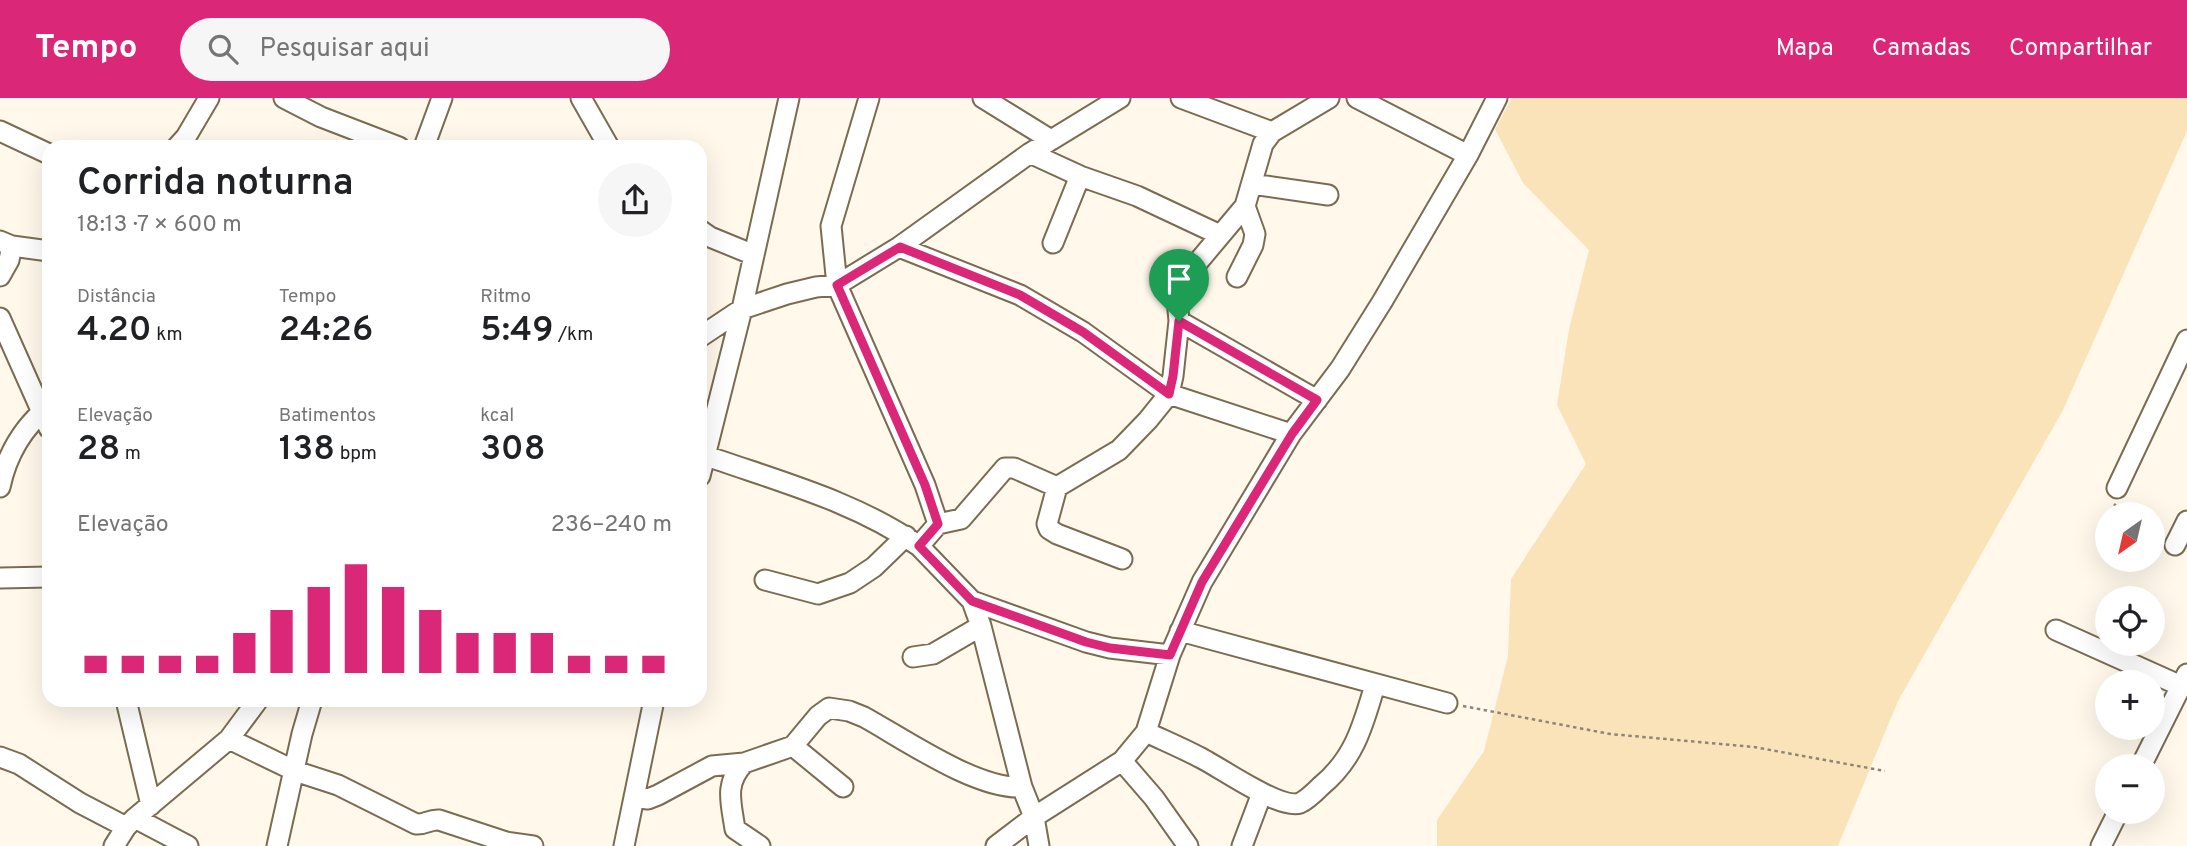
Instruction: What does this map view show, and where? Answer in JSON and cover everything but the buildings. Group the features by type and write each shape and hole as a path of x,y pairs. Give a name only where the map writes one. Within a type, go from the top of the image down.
{"street":[{"path":"183,140 209,98"},
{"path":"284,98 321,117 381,140"},
{"path":"427,140 442,98"},
{"path":"581,98 605,140"},
{"path":"707,437 731,360 789,98"},
{"path":"869,98 831,226 837,285 925,485 938,524"},
{"path":"983,98 1051,140"},
{"path":"707,332 742,309 816,286 837,285 900,247 1030,153 1119,98"},
{"path":"1181,98 1272,132"},
{"path":"1122,559 1049,529 1047,523 1057,487 1119,450 1169,394 1179,321 1177,299 1182,281 1245,206 1263,144 1272,132 1329,98"},
{"path":"1357,98 1468,155"},
{"path":"996,846 1034,817 1122,761 1146,732 1170,655 1202,582 1292,434 1340,369 1382,302 1468,155 1497,98"},
{"path":"0,131 42,151"},
{"path":"1030,153 1080,176 1137,196 1220,235"},
{"path":"1053,243 1080,176"},
{"path":"1252,184 1328,195"},
{"path":"1237,277 1253,245 1255,234 1245,206"},
{"path":"707,235 754,255"},
{"path":"0,276 9,260 6,244 42,250"},
{"path":"900,247 1020,295 1083,332 1169,394 1292,434"},
{"path":"0,318 42,407"},
{"path":"1179,321 1317,400"},
{"path":"2116,488 2187,340"},
{"path":"0,488 11,452 28,424 42,417"},
{"path":"707,455 844,504 913,541 972,601 981,626 1022,787 1034,817 1039,846"},
{"path":"765,580 818,594 850,583 938,524 961,519 1005,468 1014,468 1057,487"},
{"path":"2175,545 2187,521"},
{"path":"0,578 42,577"},
{"path":"972,601 1086,642 1110,648 1170,655"},
{"path":"913,657 933,654 981,626"},
{"path":"2056,630 2184,680 2147,754"},
{"path":"1180,631 1447,703"},
{"path":"1146,732 1199,756 1262,793 1286,803 1300,803 1336,773 1346,760 1356,743 1375,684"},
{"path":"128,707 150,805"},
{"path":"114,846 131,823 150,805 229,739 253,707"},
{"path":"277,846 310,707"},
{"path":"624,846 653,707"},
{"path":"634,797 648,799 712,766 744,763 793,746 818,716 829,708 849,711 954,768 998,785 1022,787"},
{"path":"229,739 295,771 338,785 416,824 439,820 506,842 533,846"},
{"path":"793,746 843,787"},
{"path":"0,757 19,764 80,803 188,846"},
{"path":"1122,761 1154,798 1188,846"},
{"path":"744,763 735,773 730,789 734,837 760,846"},
{"path":"1242,846 1262,793"},
{"path":"2101,846 2112,824"}],"path":[{"path":"1447,703 1610,734 1754,747 1885,771"}],"shaded area":[{"path":"1512,98 2187,98 2187,131 2063,410 1898,701 1838,846 1437,846 1437,820 1484,751 1508,656 1511,579 1586,464 1557,405 1569,329 1589,250 1523,183 1495,129"}],"route":[{"path":"900,247 1020,295 1083,332 1169,394 1179,321 1317,400 1292,434 1202,582 1170,655 1110,648 1086,642 972,601 919,546 938,524 925,485 837,285 900,247"}]}
